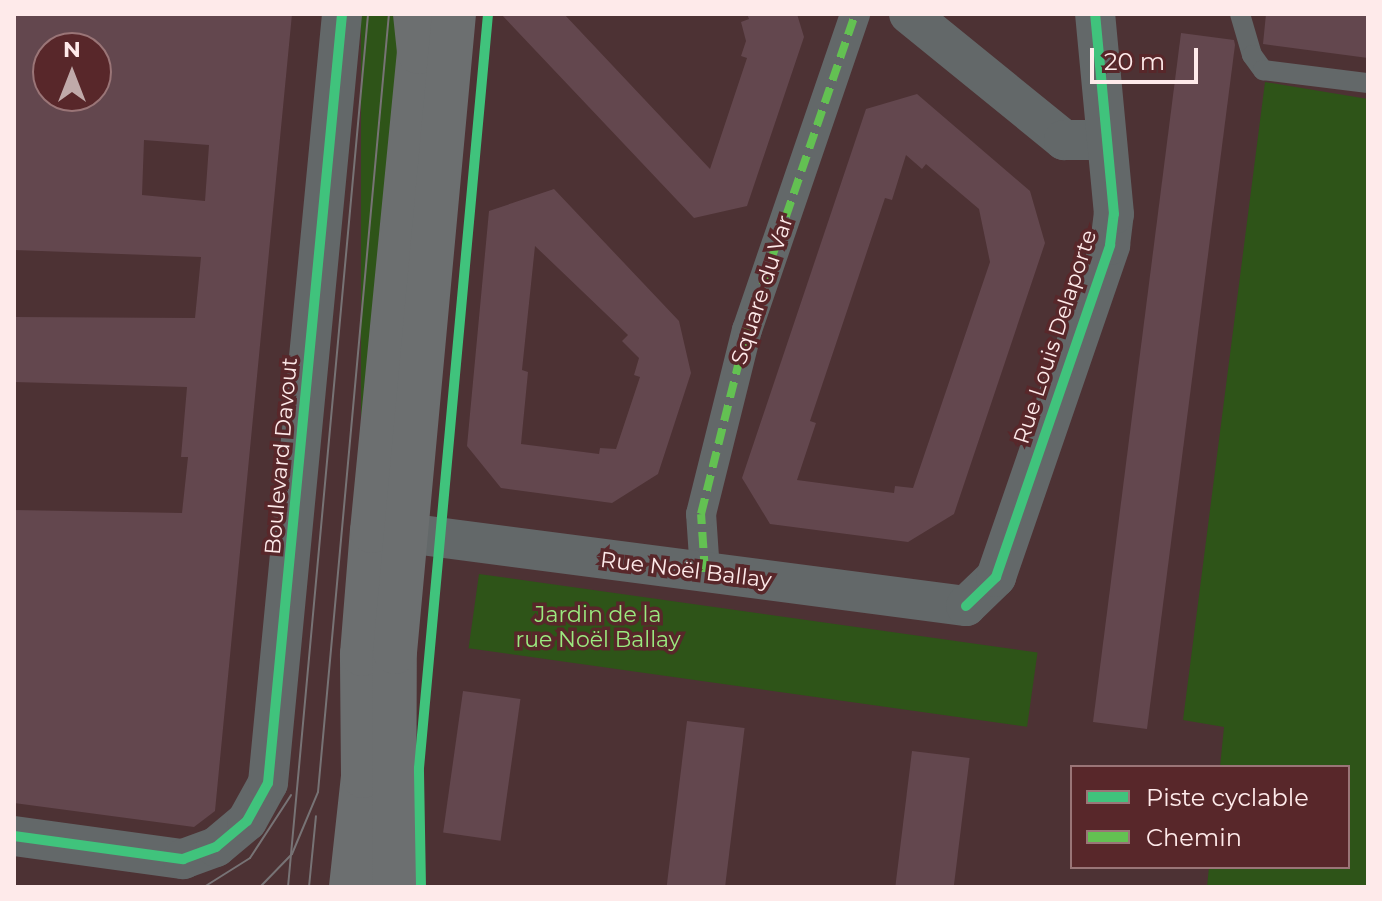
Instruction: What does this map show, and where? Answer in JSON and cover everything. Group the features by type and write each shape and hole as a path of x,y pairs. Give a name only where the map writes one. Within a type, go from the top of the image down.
{"main road":[{"path":"351,887 363,776 368,577 419,52 415,14"},
{"path":"394,887 395,652 454,14"}],"street":[{"name":"Boulevard Davout","path":"14,836 183,859 216,847 247,821 268,783 342,14"},
{"name":"Square du Var","path":"705,572 701,514 747,330 855,14"},
{"path":"909,14 1064,140 1106,140"},
{"name":"Rue Louis Delaporte","path":"966,606 996,577 1110,245 1114,214 1095,14"},
{"name":"Rue Noël Ballay","path":"406,533 966,606"}],"lane":[{"path":"1240,14 1252,55 1263,70 1368,83"}],"green space":[{"path":"361,14 397,14 397,740 361,740"},
{"path":"1265,82 1368,99 1368,887 1207,887 1209,869 1350,869 1350,765 1220,765 1224,727 1183,720"},
{"name":"Jardin de la rue Noël Ballay","path":"479,574 1038,652 1027,727 469,648"}],"building":[{"path":"14,14 292,14 215,811 194,827 14,803 14,510 182,513 188,457 181,457 187,387 14,382 14,317 195,318 201,257 14,250","holes":["144,140 209,145 205,201 142,195"]},
{"path":"501,14 564,14 710,169 747,58 741,56 746,41 741,22 749,19 747,14 797,14 804,37 747,206 694,218"},
{"path":"1266,14 1368,14 1368,58 1263,44"},
{"path":"1181,33 1234,40 1235,45 1147,729 1093,722"},
{"path":"917,94 1030,191 1045,243 954,514 908,542 770,524 742,478 866,109","holes":["906,155 922,169 926,164 979,209 990,262 913,488 895,486 894,493 797,480 816,423 810,421 885,198 892,200"]},
{"path":"554,189 679,321 691,373 658,474 612,503 501,488 467,446 489,211","holes":["535,246 628,335 622,341 639,358 634,375 640,377 616,449 600,448 599,454 521,444 528,372 522,370"]},
{"path":"463,691 520,699 501,841 443,833"},
{"path":"687,721 745,728 725,887 667,887"},
{"path":"912,751 970,758 954,887 895,887"}],"tram line":[{"path":"288,887 368,14"},
{"path":"260,887 292,854 318,792 389,14"},
{"path":"204,887 250,858 291,795"},
{"path":"309,887 316,816"},
{"path":"14,886 22,887"}],"marked path":[{"path":"705,572 701,514 747,330 855,14"}],"cycle path":[{"path":"14,836 183,859 216,847 247,821 268,783 342,14"},
{"path":"421,887 419,768 488,14"},
{"path":"966,606 996,577 1110,245 1114,214 1095,14"}]}
